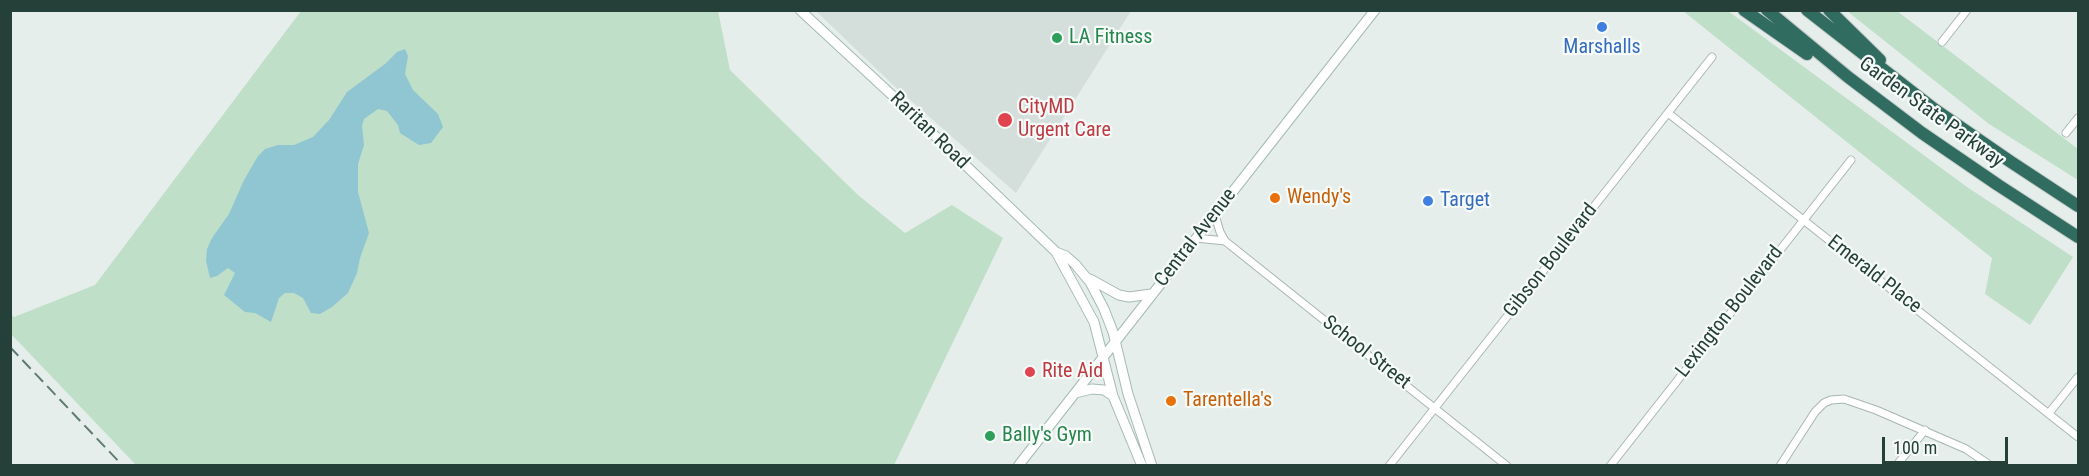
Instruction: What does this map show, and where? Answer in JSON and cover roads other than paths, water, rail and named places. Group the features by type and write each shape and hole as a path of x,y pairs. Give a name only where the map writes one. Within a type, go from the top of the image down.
{"highway":[{"path":"1744,10 1922,133"},
{"name":"Garden State Parkway","path":"1767,10 1848,77 1922,133 2079,237"},
{"name":"Garden State Parkway","path":"1807,10 1934,109 2079,206"},
{"path":"1828,10 1934,109"}],"main road":[{"name":"Raritan Road","path":"800,10 1056,252 1090,313 1113,396 1142,465"},
{"name":"Central Avenue","path":"1018,465 1375,10"},
{"name":"Raritan Road","path":"1056,252 1071,259 1085,275 1104,309 1128,394 1152,465"},
{"path":"1085,275 1119,295 1130,297 1151,294"},
{"path":"1075,393 1092,389 1104,390 1113,396"}],"street":[{"path":"1942,42 1967,10"},
{"name":"Gibson Boulevard","path":"1389,465 1712,57"},
{"name":"Emerald Place","path":"1668,113 2079,437"},
{"path":"2066,133 2079,118"},
{"name":"Lexington Boulevard","path":"1610,465 1851,160"},
{"path":"1215,215 1225,242"},
{"path":"1196,238 1225,242"},
{"name":"School Street","path":"1225,242 1507,465"},
{"path":"2049,413 2079,377"},
{"path":"1779,465 1815,412 1824,403 1844,399 1925,430 1966,449 1991,465"},
{"path":"1896,465 1925,430"}],"water":[{"path":"405,49 408,56 405,74 413,90 438,114 443,127 431,143 419,145 400,133 398,125 387,111 378,109 364,119 362,126 364,145 358,164 358,192 369,233 357,273 348,293 320,314 311,313 303,298 294,293 285,293 279,298 271,322 255,313 245,312 224,295 235,273 228,268 210,278 206,261 207,249 229,214 258,156 265,149 278,145 294,145 313,137 329,120 347,92 385,64 397,52"}],"railway":[{"path":"10,347 123,466"}],"place":[{"name":"Marshalls","path":"1602,27"},
{"name":"LA Fitness","path":"1057,38"},
{"name":"CityMD Urgent Care","path":"1005,120"},
{"name":"Wendy's","path":"1275,198"},
{"name":"Target","path":"1428,201"},
{"name":"Rite Aid","path":"1030,372"},
{"name":"Tarentella's","path":"1171,401"},
{"name":"Bally's Gym","path":"990,436"}]}
